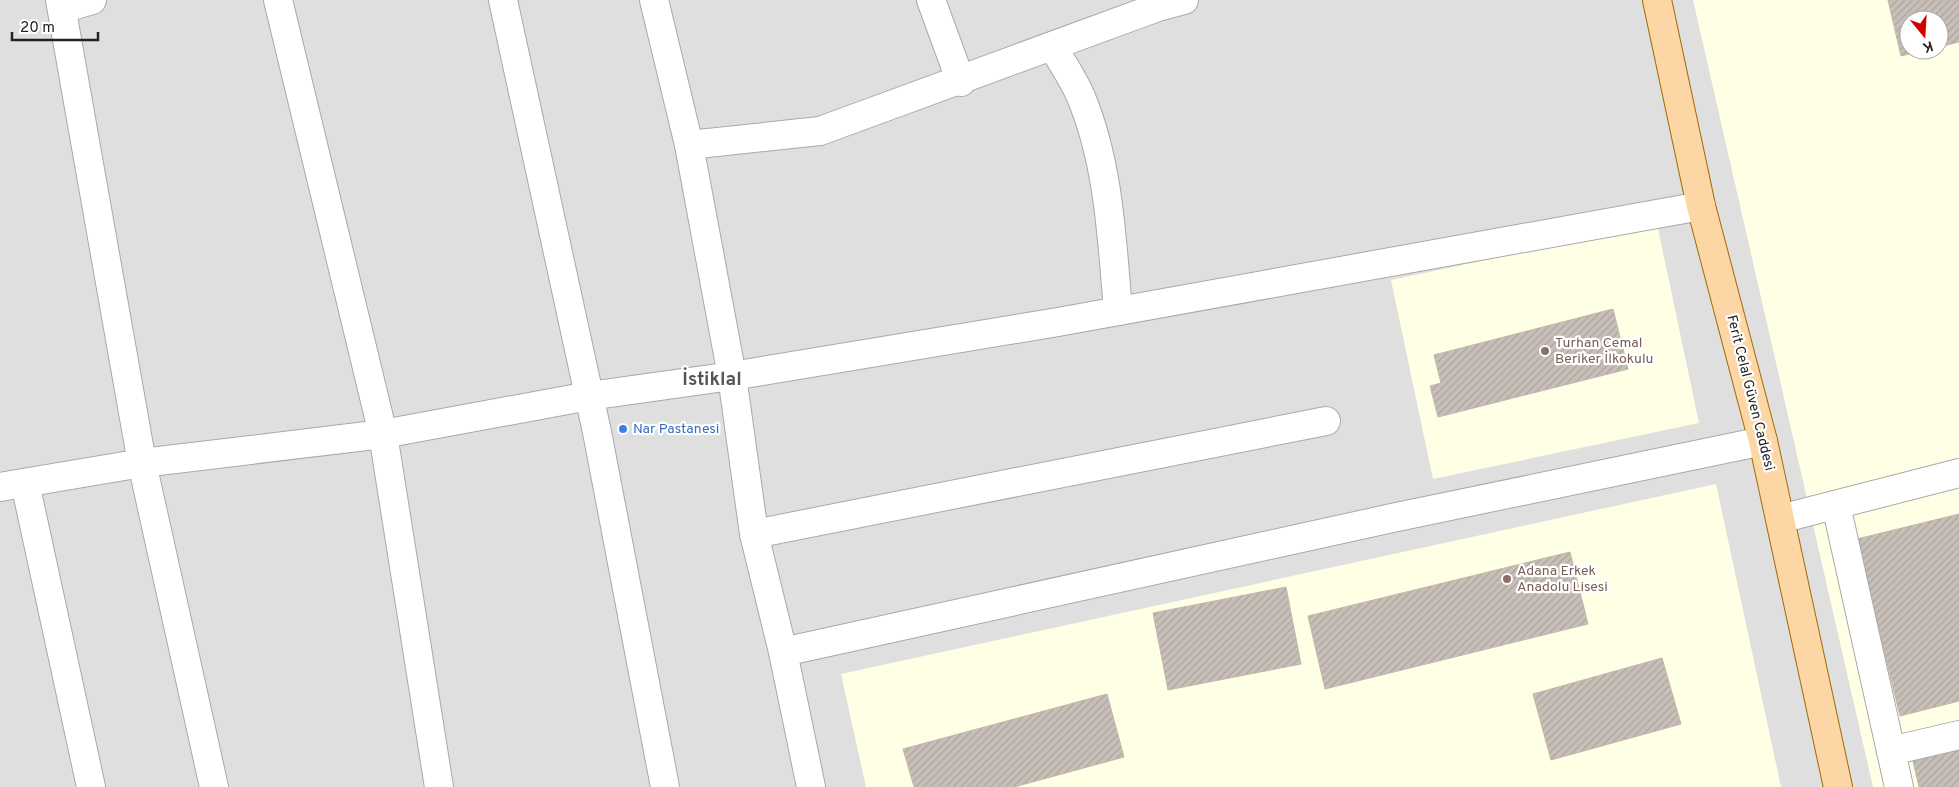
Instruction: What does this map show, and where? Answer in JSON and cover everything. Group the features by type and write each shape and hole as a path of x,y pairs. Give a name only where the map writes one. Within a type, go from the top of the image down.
{"main road":[{"name":"Ferit Celal Güven Caddesi","path":"1657,0 1701,206 1763,441 1838,787"}],"street":[{"path":"92,0 61,5 142,463 214,787"},
{"path":"278,0 383,434 439,787"},
{"path":"503,0 589,396 665,787"},
{"path":"654,0 689,145 732,376 754,534 783,652 811,787"},
{"path":"931,0 961,82"},
{"path":"689,145 820,131 961,82 1157,4 1184,0"},
{"path":"1054,46 1081,97 1101,162 1111,227 1118,311"},
{"path":"91,787 12,485 142,463 383,434 589,396 732,376 1118,311 1701,206"},
{"path":"754,534 1326,421"},
{"path":"783,652 1392,518 1763,441"},
{"path":"1780,519 1959,473"},
{"path":"1836,505 1899,787"},
{"path":"1891,751 1959,735"}],"shaded area":[{"path":"0,0 1959,0 1959,787 0,787"},
{"path":"1693,0 1959,0 1959,787 1873,787"},
{"name":"Turhan Cemal Beriker İlkokulu","path":"1657,224 1699,423 1433,479 1391,280"},
{"name":"Adana Erkek Anadolu Lisesi","path":"1716,484 1781,787 866,787 841,674"}],"building":[{"path":"1888,0 1959,0 1959,42 1949,44 1949,10 1899,10 1899,47"},
{"path":"1613,309 1628,369 1438,417 1430,386 1441,383 1434,355"},
{"path":"1959,514 1959,701 1900,716 1857,539"},
{"path":"1570,552 1588,624 1325,689 1308,616"},
{"path":"1286,587 1301,664 1168,690 1153,613"},
{"path":"1662,658 1681,724 1551,760 1533,694"},
{"path":"1107,694 1124,757 1014,787 914,787 903,749"},
{"path":"1959,745 1959,787 1919,787 1912,757"}],"place":[{"name":"Turhan Cemal Beriker İlkokulu","path":"1545,351"},
{"name":"Nar Pastanesi","path":"623,429"},
{"name":"Adana Erkek Anadolu Lisesi","path":"1507,579"}],"district":[{"name":"İstiklal","path":"712,380"}]}
